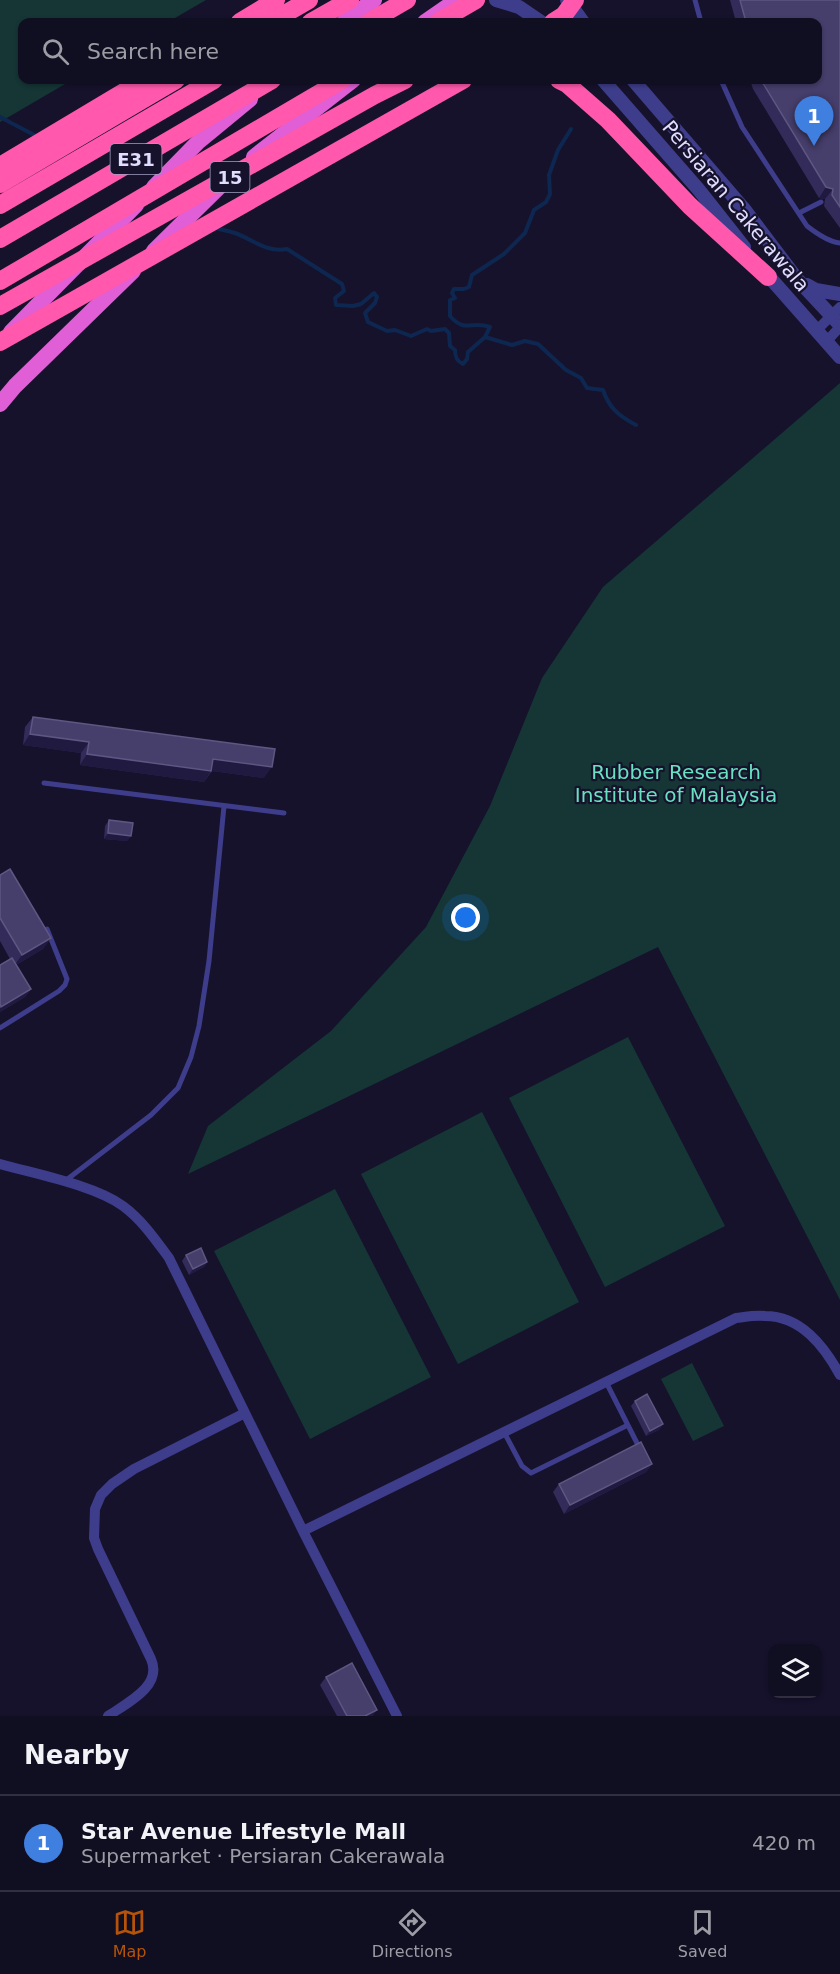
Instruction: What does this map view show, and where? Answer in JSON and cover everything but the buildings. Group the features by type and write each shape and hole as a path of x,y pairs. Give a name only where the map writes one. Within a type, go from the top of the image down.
{"highway":[{"path":"247,18 276,0"},
{"path":"278,18 309,0"},
{"path":"318,18 350,0"},
{"path":"349,18 374,0"},
{"path":"376,18 407,0"},
{"path":"432,18 447,10 476,0"},
{"path":"559,18 575,0"},
{"path":"0,166 137,84"},
{"path":"0,184 169,84"},
{"name":"E31","path":"0,205 207,84"},
{"name":"E31","path":"0,239 266,84"},
{"name":"15","path":"0,343 199,141 268,84"},
{"path":"0,281 335,84"},
{"name":"15","path":"0,404 15,386 235,171 348,84"},
{"path":"0,306 397,84"},
{"path":"0,343 456,84"},
{"path":"567,84 608,120 690,206 768,277"}],"street":[{"path":"447,10 469,0"},
{"path":"496,0 519,7 536,18"},
{"path":"567,0 580,18"},
{"name":"Persiaran Cakerawala","path":"606,84 699,190 768,277 840,357"},
{"name":"Persiaran Cakerawala","path":"636,84 744,209 797,279 838,319"},
{"path":"797,279 816,290 840,294"},
{"path":"816,331 838,319"},
{"path":"826,342 838,319"},
{"path":"0,1164 96,1191 122,1206 148,1229 169,1258 244,1413 397,1716"},
{"path":"303,1531 736,1318 766,1315 793,1321 819,1341 840,1375"},
{"path":"108,1716 140,1693 152,1679 155,1671 94,1538 95,1509 101,1495 112,1484 134,1469 244,1413"}],"lane":[{"path":"695,0 700,18"},
{"path":"723,84 742,127 807,226 816,234 840,243"},
{"path":"799,213 822,202"},
{"path":"44,783 284,813"},
{"path":"64,1182 151,1115 178,1088 191,1057 199,1026 209,961 224,806"},
{"path":"0,1028 65,985 67,979 47,929"},
{"path":"606,1382 640,1449"},
{"path":"504,1432 522,1466 531,1473 628,1425"}],"green space":[{"path":"0,0 206,0 175,18 18,18 18,84 65,84 0,122"},
{"name":"Rubber Research Institute of Malaysia","path":"840,383 840,1300 658,947 188,1174 208,1126 331,1031 426,927 490,806 542,678 603,587"},
{"path":"628,1037 725,1226 605,1287 509,1098"},
{"path":"482,1112 579,1302 458,1364 361,1174"},
{"path":"335,1189 431,1377 310,1439 214,1251"},
{"path":"692,1363 724,1426 693,1441 661,1379"}],"waterway":[{"path":"0,117 38,137"},
{"path":"216,228 235,233 267,248 287,249 342,284 344,291 335,298 336,305 361,304 374,293 377,297 375,303 365,313 368,322 387,331 395,330 411,336 427,329 431,331 445,329 449,333 450,346 455,350 457,360 463,364 468,352 485,337 490,327 465,326 450,316 450,300 455,298 452,293 454,289 469,287 472,275 504,254 525,233 534,210 546,202 550,194 549,175 558,150 571,129"},
{"path":"485,337 512,345 525,341 538,344 566,370 581,378 587,388 603,390 615,411 636,425"}],"place":[{"name":"Star Avenue Lifestyle Mall","path":"814,146"}]}
